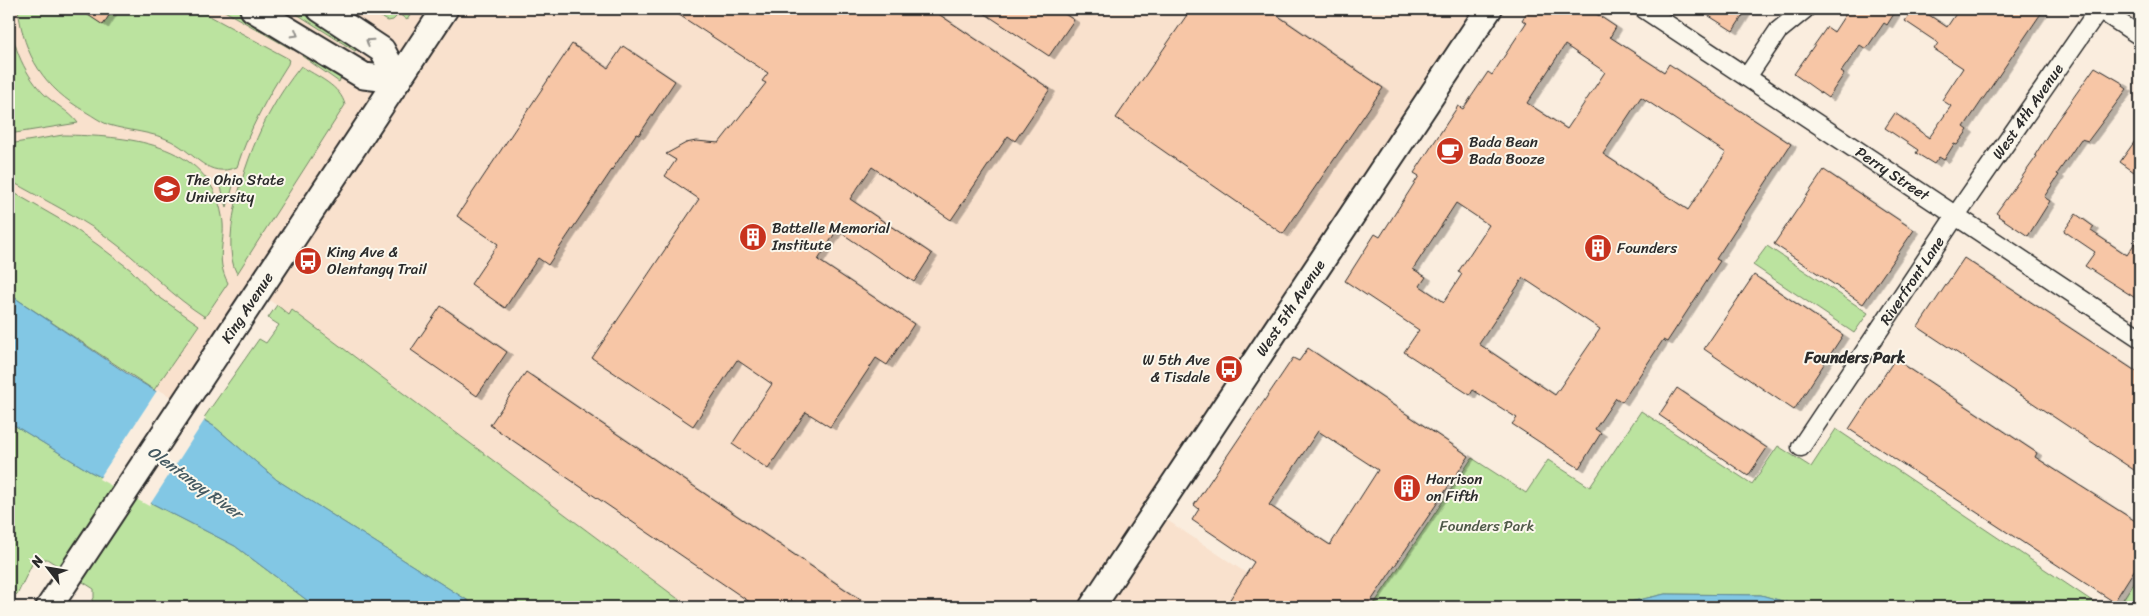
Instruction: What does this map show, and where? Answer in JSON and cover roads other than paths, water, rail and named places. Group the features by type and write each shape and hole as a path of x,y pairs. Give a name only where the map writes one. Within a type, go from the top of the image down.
{"street":[{"path":"253,9 364,76 398,80"},
{"path":"320,9 382,50 398,80"},
{"name":"King Avenue","path":"55,598 445,9"},
{"name":"West 5th Avenue","path":"1092,607 1489,9"},
{"name":"Perry Street","path":"1644,9 2140,338"},
{"path":"1747,77 1778,31 1786,9"},
{"path":"1778,31 1805,9"},
{"path":"2099,9 2140,36"},
{"name":"West 4th Avenue","path":"1956,215 2099,9"},
{"name":"Riverfront Lane","path":"1801,447 1956,215"}],"water":[{"name":"Olentangy River","path":"9,294 132,377 215,427 277,480 478,607 316,607 235,546 89,471 9,422"},
{"path":"1665,594 1761,595 1803,607 1608,607"},
{"path":"133,602 161,603 169,607 127,607"}],"place":[{"name":"Bada Bean Bada Booze","path":"1450,151"},
{"name":"The Ohio State University","path":"167,189"},
{"name":"Battelle Memorial Institute","path":"753,237"},
{"name":"Founders","path":"1598,248"},
{"name":"King Ave & Olentangy Trail","path":"308,261"},
{"name":"W 5th Ave & Tisdale","path":"1229,369"},
{"name":"Harrison on Fifth","path":"1407,488"}],"district":[{"name":"Founders Park","path":"1855,357"}]}
